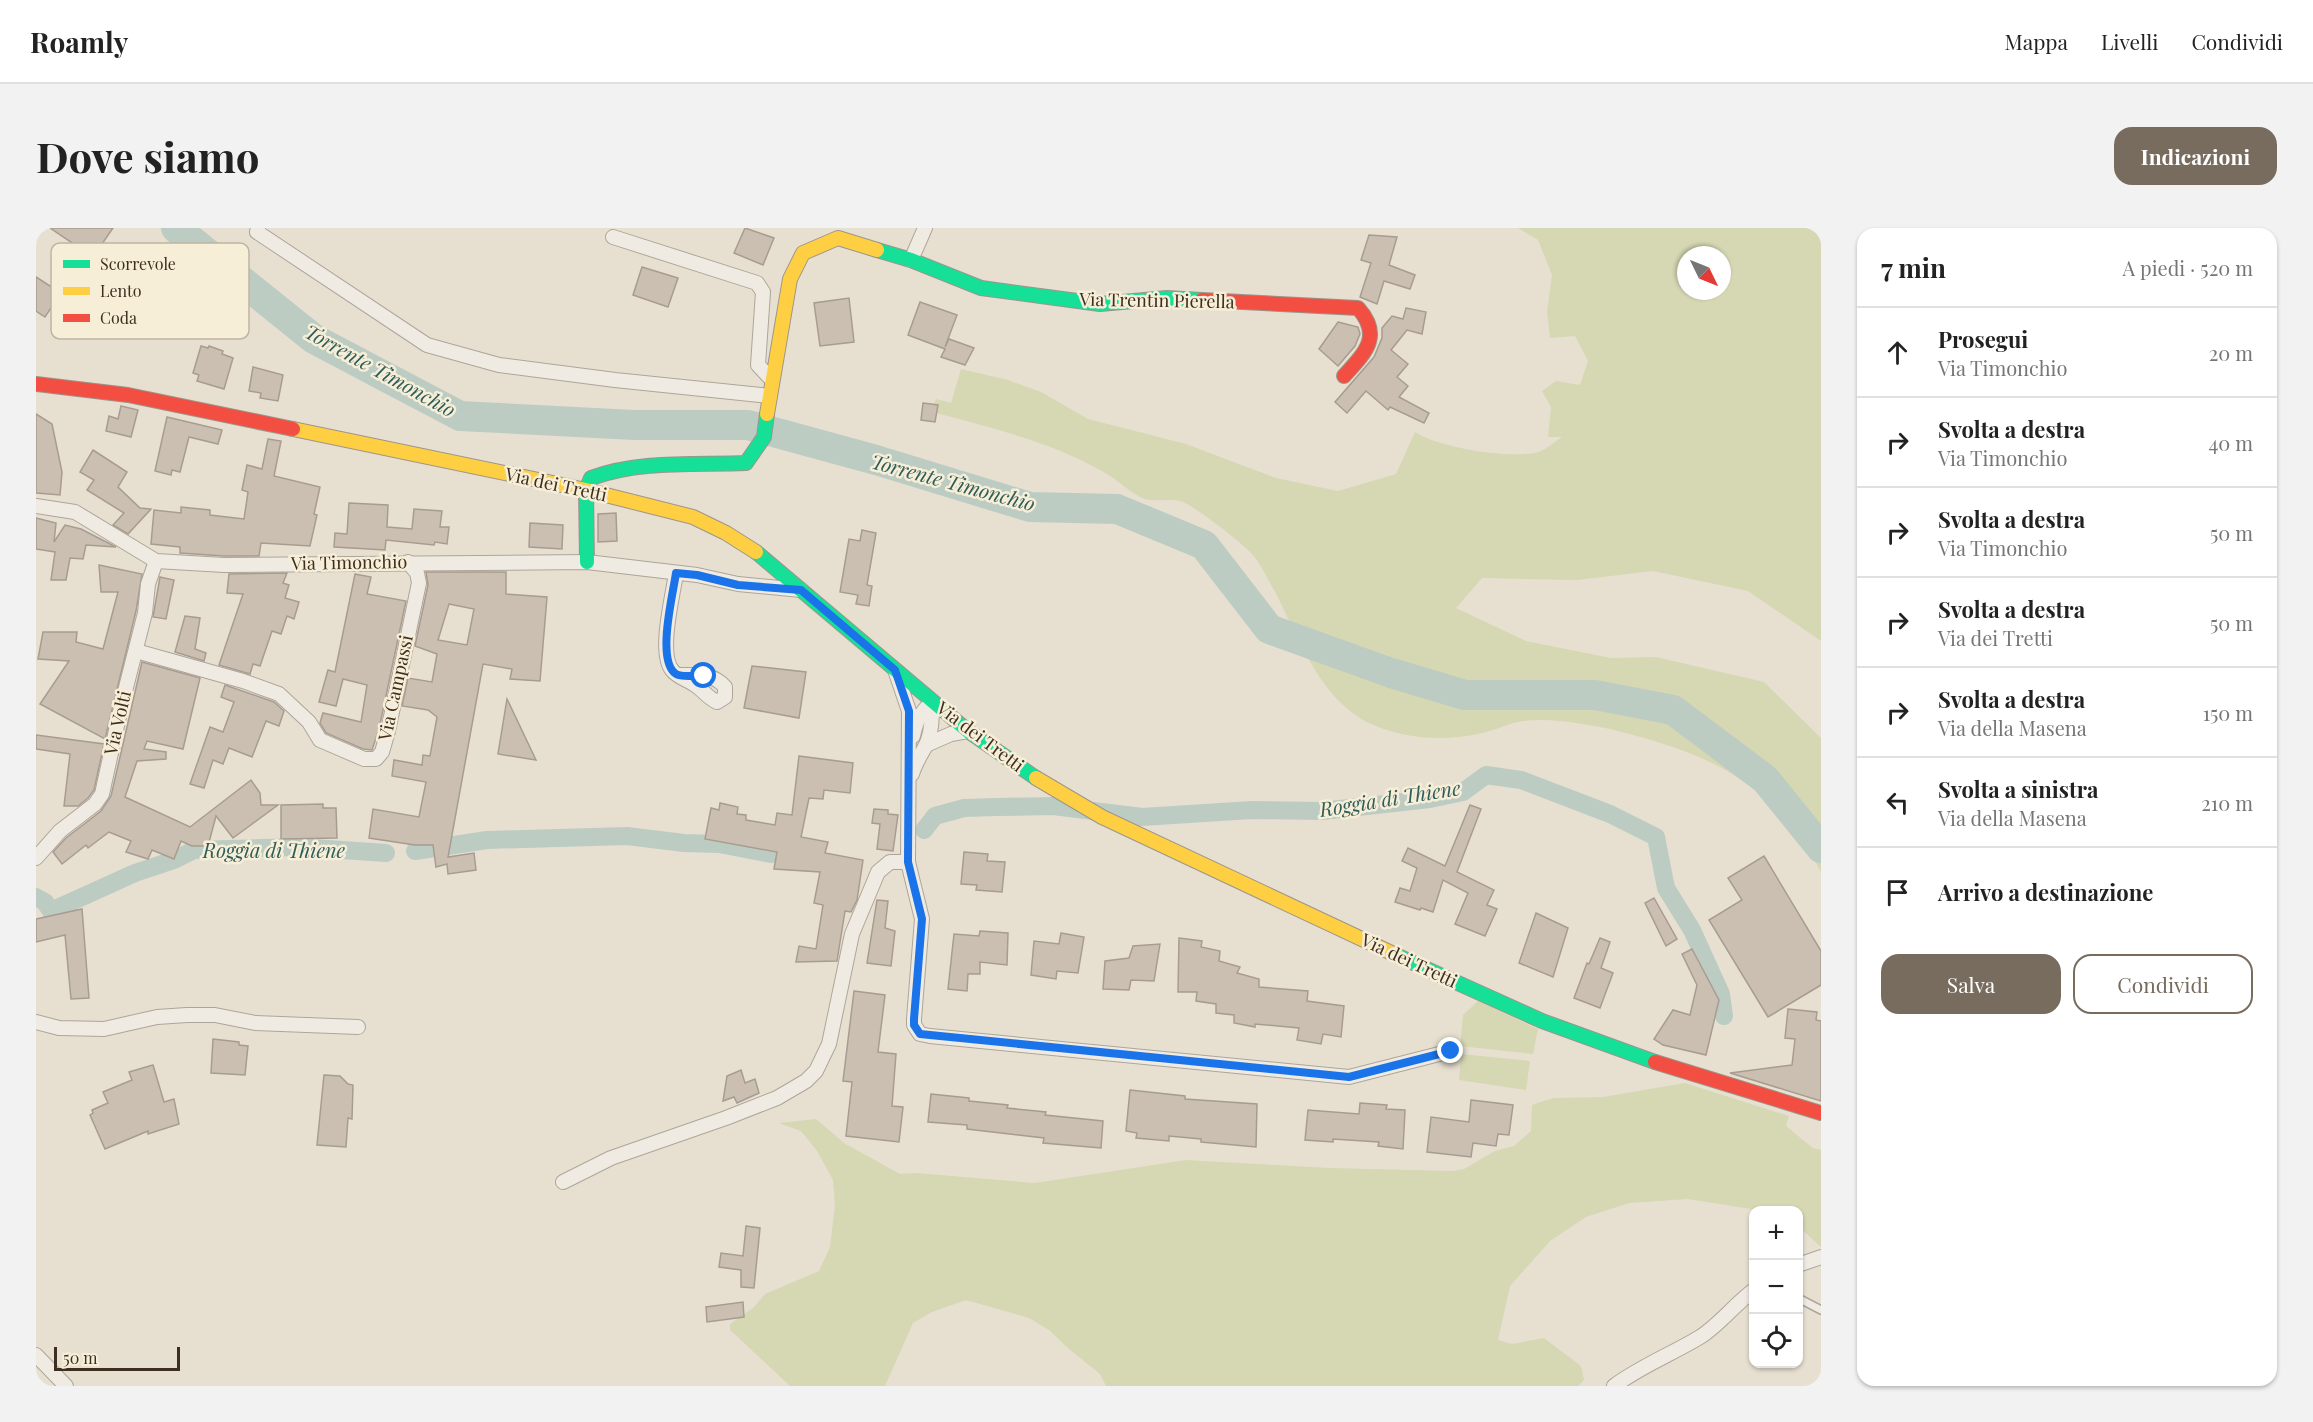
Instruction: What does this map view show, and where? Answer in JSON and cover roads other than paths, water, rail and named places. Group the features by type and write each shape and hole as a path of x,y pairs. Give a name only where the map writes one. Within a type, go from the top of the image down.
{"street":[{"path":"258,228 258,232 427,345 499,365 769,403"},
{"path":"911,260 926,228"},
{"path":"613,237 757,283 763,292 758,364 772,380"},
{"name":"Via Trentin Pierella","path":"586,490 591,478 598,474 628,468 746,463 764,438 790,279 803,253 838,238 911,260 981,288 1100,304 1167,298 1358,308 1366,316 1372,328 1371,339 1344,376"},
{"name":"Via dei Tretti","path":"36,384 128,395 586,490 693,517 744,544 968,731 1021,769 1102,817 1542,1021 1639,1058 1821,1113"},
{"path":"586,490 587,562"},
{"name":"Via Timonchio","path":"36,506 75,512 156,561 224,565 587,562 697,575 738,585 801,590"},
{"name":"Via Volti","path":"36,858 60,831 99,800 145,613 148,584 156,561"},
{"name":"Via Campassi","path":"136,651 243,681 279,694 309,722 320,740 370,760 376,759 382,752 388,730 418,583 417,573 408,562"},
{"path":"676,573 665,648 667,662 679,675"},
{"path":"895,670 909,711 908,862 922,919 914,1019 914,1025 920,1034 1349,1077 1451,1051"},
{"path":"909,753 916,722 933,702"},
{"path":"910,779 917,759 926,745 931,727 933,702"},
{"path":"926,745 951,734 968,731"},
{"path":"563,1182 611,1158 777,1098 806,1081 816,1071 829,1044 852,934 878,872 890,862 908,862"},
{"path":"36,1022 59,1028 104,1029 157,1017 187,1014 214,1015 255,1023 358,1027"},
{"path":"1803,1263 1821,1257"},
{"path":"1614,1386 1629,1375 1702,1336 1749,1294"},
{"path":"36,1355 66,1386"}],"lane":[{"path":"1803,1301 1821,1310"}],"waterway":[{"name":"Torrente Timonchio","path":"176,228 195,243"},
{"name":"Torrente Timonchio","path":"249,287 314,339 460,416 634,425 748,425 876,460 1030,507 1117,509 1204,545 1269,629 1391,673 1465,695 1595,695 1673,710 1765,779 1821,848"},
{"name":"Roggia di Thiene","path":"924,830 935,816 964,808 1053,806 1142,817 1252,810 1322,811 1430,799 1463,792 1486,775 1521,780 1610,814 1656,837 1666,888 1692,930 1721,994 1724,1016"},
{"name":"Roggia di Thiene","path":"415,851 487,840 627,836 684,843 719,844 771,854"},
{"name":"Roggia di Thiene","path":"36,897 45,902 51,911 135,873 174,860 194,850 299,847 386,853"}]}
